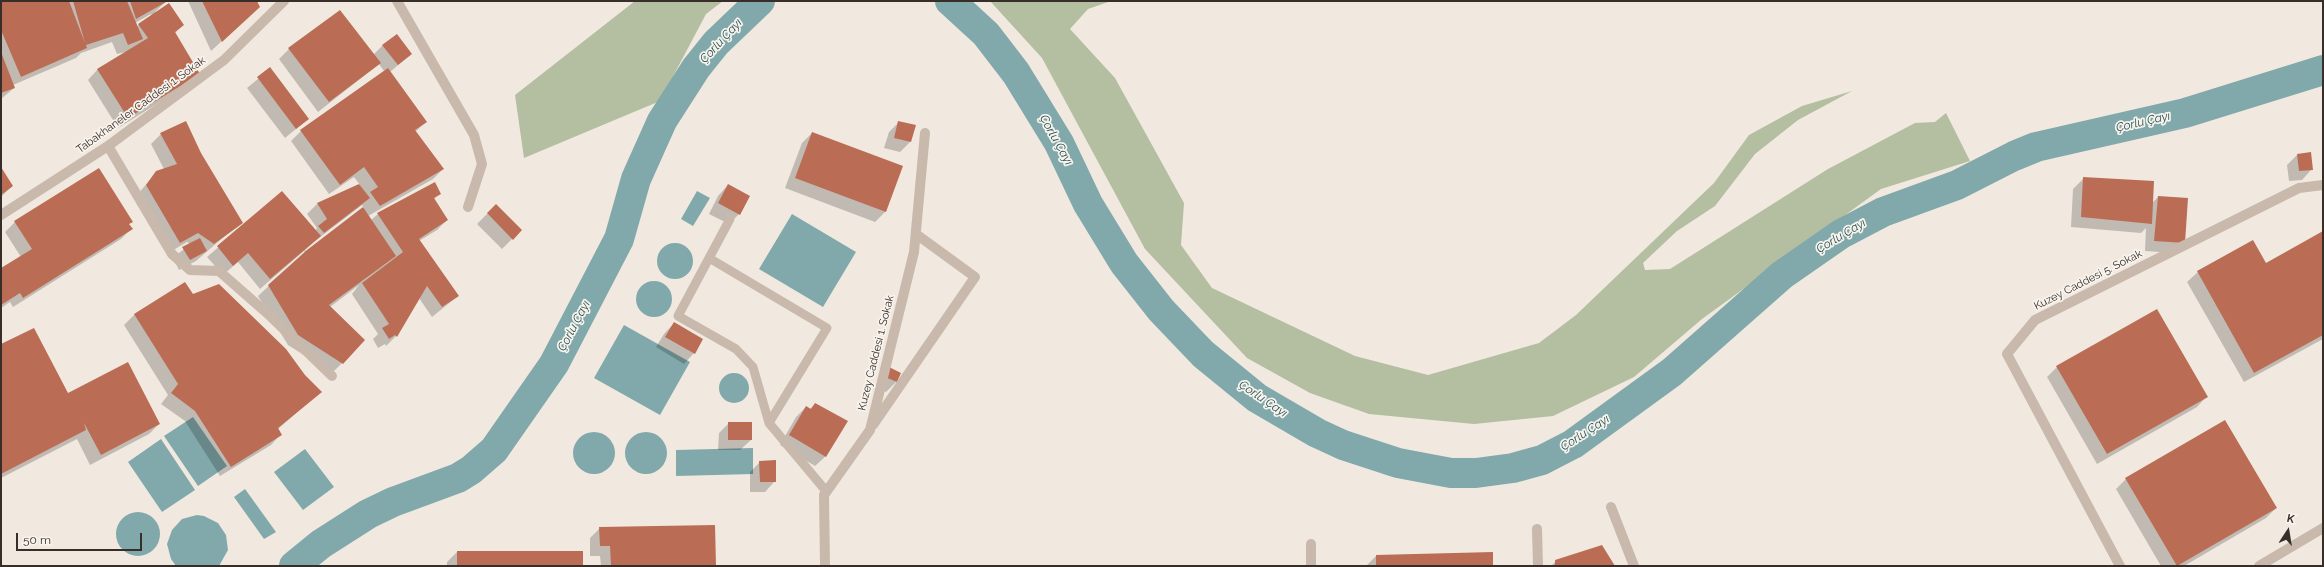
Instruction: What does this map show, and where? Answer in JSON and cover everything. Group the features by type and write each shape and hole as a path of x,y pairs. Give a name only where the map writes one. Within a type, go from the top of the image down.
{"street":[{"name":"Tabakhaneler Caddesi 1. Sokak","path":"1,215 108,146 224,60 284,1"},
{"path":"396,1 474,135 482,164 468,207"},
{"name":"Kuzey Caddesi 1. Sokak","path":"826,491 870,430 914,252 925,133"},
{"path":"108,146 172,254 190,270 219,271 268,314 332,376"},
{"name":"Kuzey Caddesi 5. Sokak","path":"2120,566 2007,354 2035,320 2299,188 2323,185"},
{"path":"870,430 975,277 916,234"},
{"path":"825,566 824,495 826,491"},
{"path":"1611,507 1634,566"},
{"path":"2259,566 2323,528"},
{"path":"1537,529 1538,566"},
{"path":"1311,566 1312,544"}],"lane":[{"path":"730,219 678,316 736,349 753,367 768,422 826,491"},
{"path":"709,258 827,328 768,422"}],"green space":[{"path":"635,1 723,1 706,14 660,101 524,158 515,95"},
{"path":"990,1 1111,1 1088,9 1070,29 1115,78 1184,203 1181,245 1212,288 1355,356 1428,375 1539,343 1576,315 1714,183 1749,135 1802,106 1852,91 1798,120 1755,154 1715,206 1677,231 1643,263 1645,270 1670,269 1828,169 1915,123 1935,122 1946,113 1970,161 1881,189 1702,319 1634,377 1553,416 1474,424 1369,414 1310,393 1247,358 1145,249 1042,58"}],"water":[{"path":"697,191 710,198 693,226 681,219"},
{"path":"792,214 856,252 823,307 759,269"},
{"path":"675,243 688,248 693,261 688,274 675,279 662,274 657,261 662,248"},
{"path":"651,281 657,281 667,286 672,299 667,312 657,317 651,317 641,312 636,302 636,296 641,286"},
{"path":"624,325 690,362 660,415 594,378"},
{"path":"734,373 744,378 749,388 744,398 734,403 724,398 719,388 724,378"},
{"path":"193,417 227,466 198,486 164,436"},
{"path":"594,432 609,438 615,453 609,468 594,474 579,468 573,453 579,438"},
{"path":"646,432 661,438 667,453 661,468 646,474 631,468 625,453 631,438"},
{"path":"161,439 195,490 162,512 128,462"},
{"path":"753,448 753,474 676,476 676,450"},
{"path":"305,449 334,487 303,510 274,472"},
{"path":"245,489 276,532 264,539 234,497"},
{"path":"142,512 147,513 154,518 159,525 159,543 154,550 147,555 134,556 129,555 122,550 117,543 116,530 117,525 122,518 129,513"},
{"path":"197,515 204,516 218,523 226,535 228,550 219,566 176,566 171,559 167,544 172,530 182,519"}],"building":[{"path":"1,1 69,1 85,43 73,1 127,1 143,39 128,45 123,33 86,45 87,48 21,77 1,30"},
{"path":"130,1 168,1 136,19"},
{"path":"202,1 257,1 260,7 222,42"},
{"path":"169,3 184,25 175,32 200,74 128,118 97,69 148,38 138,24"},
{"path":"340,10 381,63 329,102 288,48"},
{"path":"397,34 412,54 398,65 382,45"},
{"path":"1,52 15,88 1,93"},
{"path":"270,67 309,119 296,129 257,77"},
{"path":"388,68 427,122 415,130 444,169 380,206 370,192 378,187 364,167 340,185 300,130"},
{"path":"186,121 201,153 243,223 214,244 198,233 180,243 146,185 156,171 177,164 160,133"},
{"path":"898,121 916,125 911,142 894,138"},
{"path":"812,132 903,166 886,212 795,178"},
{"path":"2311,152 2313,170 2299,171 2297,154"},
{"path":"1,167 13,186 1,195"},
{"path":"99,168 133,222 129,224 133,229 23,298 20,293 1,305 1,268 32,249 14,221"},
{"path":"2083,177 2154,181 2152,224 2081,217"},
{"path":"435,182 441,194 434,198 448,220 419,239 459,296 442,307 427,286 397,337 395,335 389,339 382,328 389,324 362,283 403,252 377,213"},
{"path":"359,184 370,198 324,233 318,226 327,219 317,203"},
{"path":"728,184 750,196 740,215 718,203"},
{"path":"282,191 321,236 270,279 248,253 233,266 217,246"},
{"path":"2158,196 2188,198 2185,243 2154,241"},
{"path":"496,204 522,230 513,240 487,213"},
{"path":"363,207 396,256 329,305 365,340 343,364 298,335 268,285 307,250"},
{"path":"2323,231 2323,335 2254,373 2197,271 2253,240 2266,263"},
{"path":"200,238 207,251 190,260 182,247"},
{"path":"185,282 193,294 219,284 286,349 305,375 322,392 278,428 282,435 231,467 195,411 171,393 178,384 134,314"},
{"path":"2157,309 2208,397 2107,454 2056,366"},
{"path":"674,322 703,339 695,354 665,337"},
{"path":"34,328 68,393 128,362 160,424 101,455 84,423 86,430 1,474 1,344"},
{"path":"889,367 901,373 897,382 885,377"},
{"path":"815,403 848,421 826,457 789,435 806,406 811,409"},
{"path":"2225,420 2277,508 2177,566 2125,478"},
{"path":"728,422 752,422 752,440 728,440"},
{"path":"776,460 776,482 760,482 759,461"},
{"path":"715,525 716,566 611,566 610,546 600,546 599,527"},
{"path":"1602,545 1615,566 1555,566 1555,560"},
{"path":"457,551 583,551 583,566 457,566"},
{"path":"1493,552 1493,566 1376,566 1376,555"}],"waterway":[{"name":"Çorlu Çayı","path":"294,566 321,544 368,514 393,502 458,478 471,470 494,450 554,364 619,239 636,179 662,121 696,68 716,43 760,1"},
{"name":"Çorlu Çayı","path":"950,1 986,34 1016,73 1059,143 1088,204 1124,263 1161,310 1203,354 1257,398 1317,433 1343,445 1398,463 1451,473 1476,473 1513,468 1542,460 1573,444 1672,372 1782,275 1841,234 1883,212 1957,185 2014,156 2036,147 2185,113 2323,70"}]}
